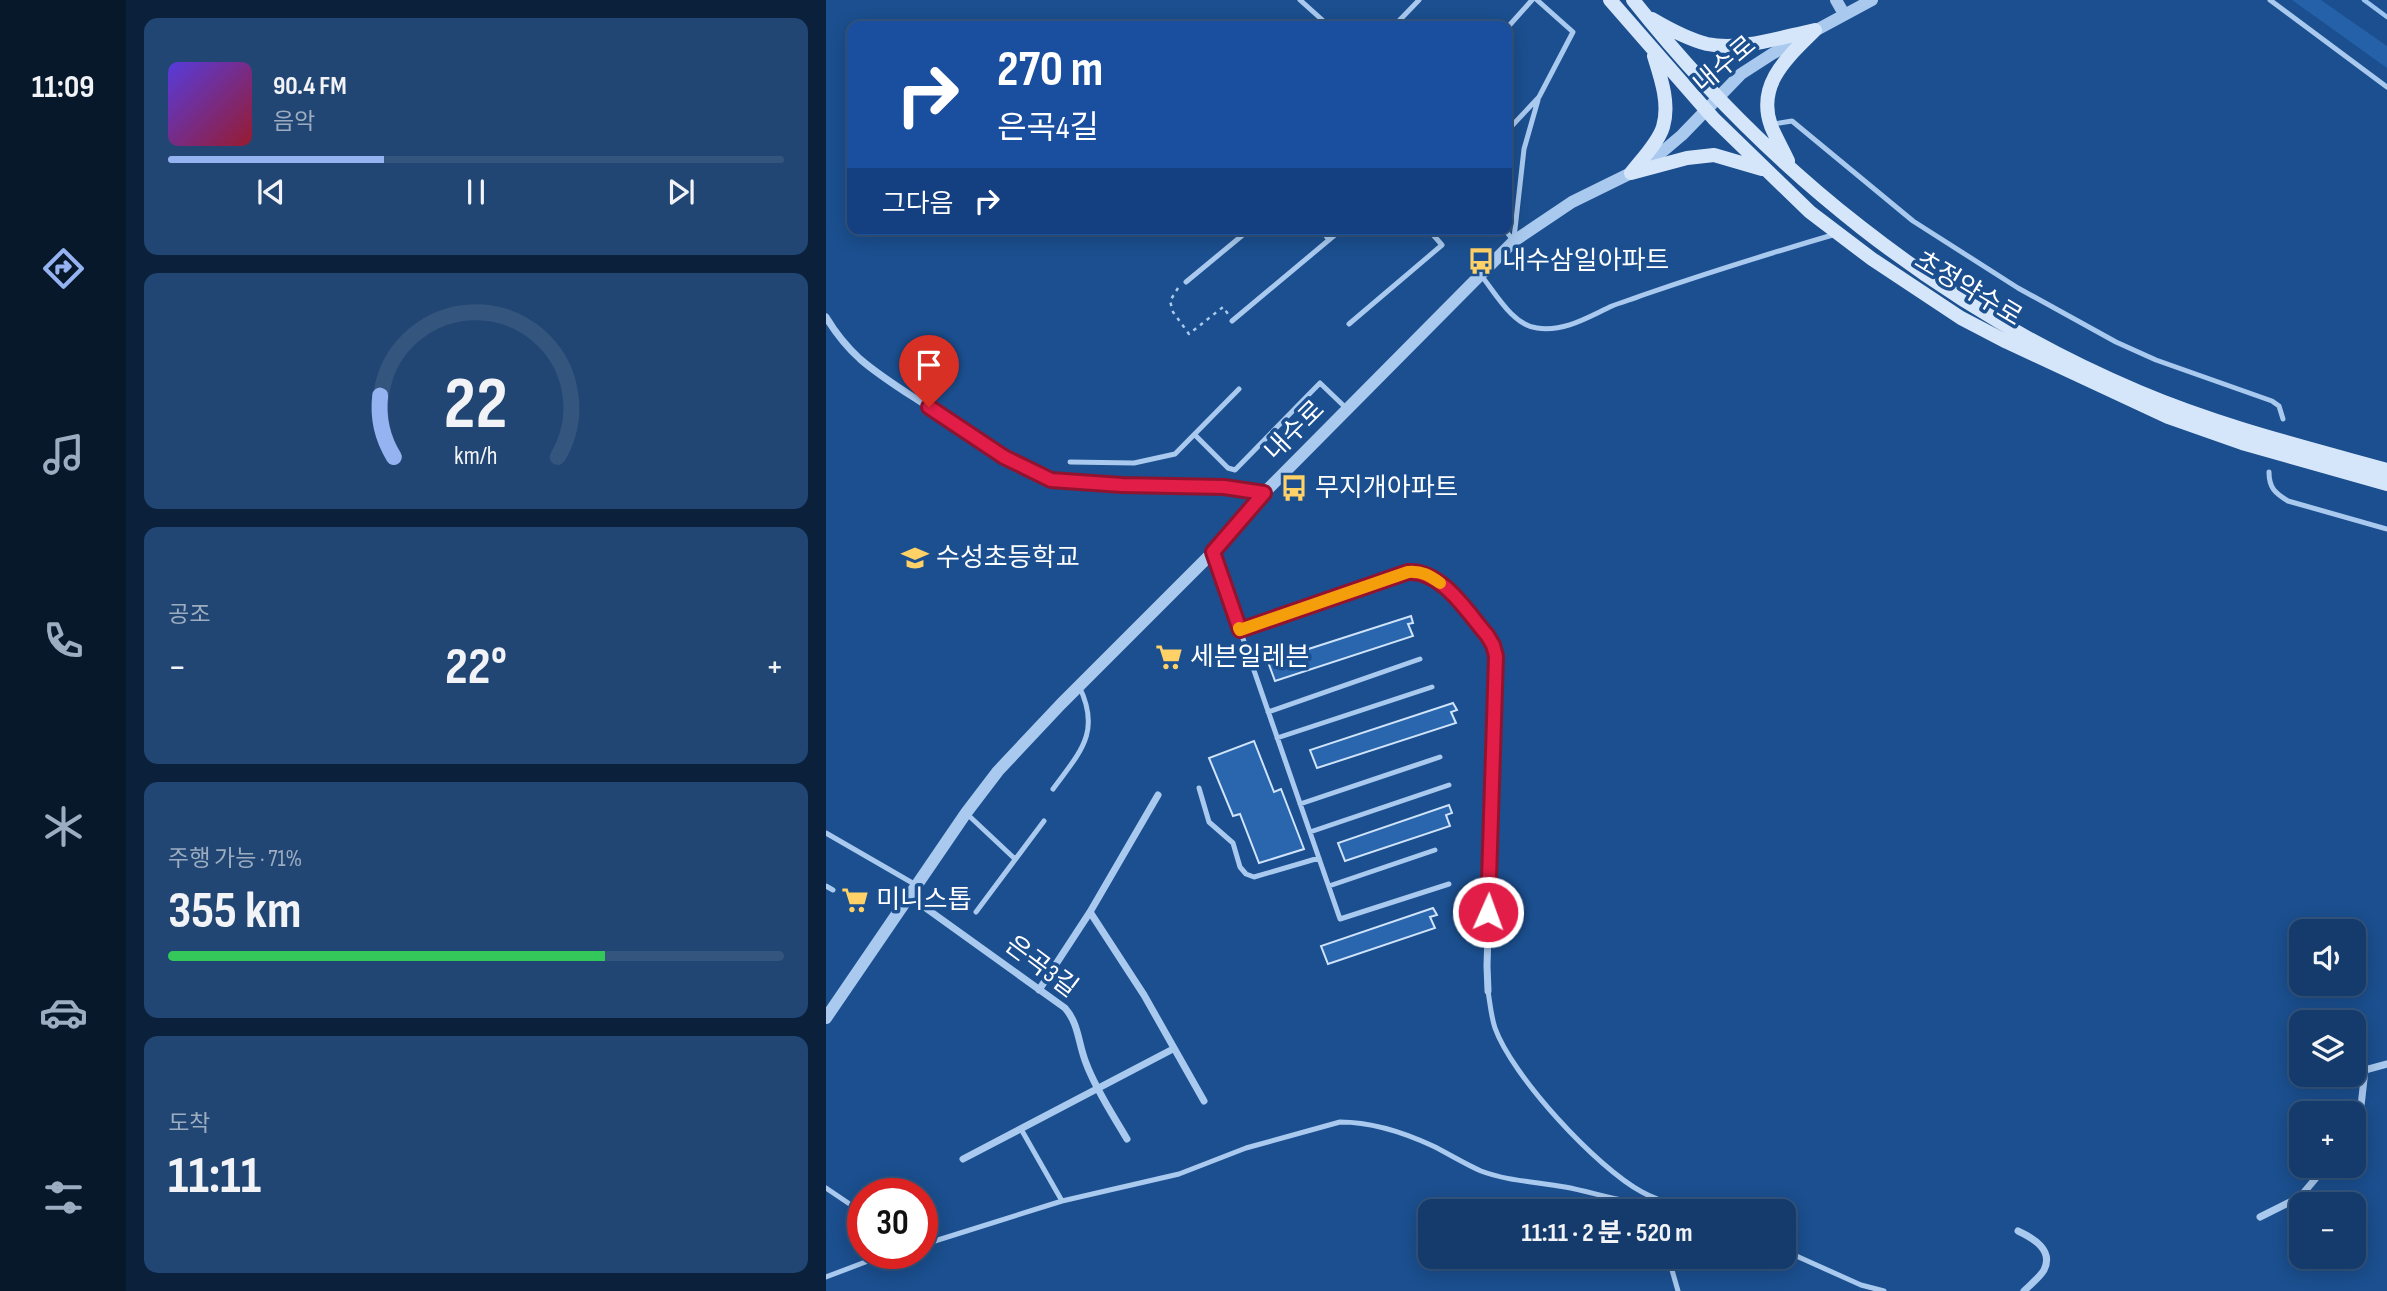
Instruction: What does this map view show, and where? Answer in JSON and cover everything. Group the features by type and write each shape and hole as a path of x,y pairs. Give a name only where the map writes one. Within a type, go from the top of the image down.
{"main road":[{"name":"초정약수로","path":"1610,0 1706,110 1810,212 1872,259 1961,318 2168,417 2242,443 2387,484"},
{"name":"초정약수로","path":"1633,0 1673,50 1792,169 1846,217 1962,299 2068,359 2142,393 2187,411 2387,470"},
{"path":"1645,16 1678,34 1706,44 1729,46 1815,30"},
{"path":"1792,169 1770,125 1771,82 1781,64 1815,30"},
{"path":"1631,173 1663,130 1666,112 1664,90 1651,48"},
{"path":"1631,173 1686,158 1713,155 1765,170"}],"street":[{"path":"1836,0 1844,14"},
{"name":"내수로","path":"826,1018 908,896 998,771 1213,552 1264,493 1349,410 1480,274 1514,241 1572,202 1631,173 1682,135 1741,74 1872,0"},
{"path":"826,317 846,344 878,373 1004,457 1042,476 1069,482 1224,487 1264,493"},
{"path":"1213,552 1240,630 1408,572 1419,571 1439,583 1487,635 1493,645 1496,670 1486,966 1488,991"},
{"path":"1039,990 1090,912 1158,795"},
{"name":"은곡3길","path":"908,896 1065,1008 1072,1016 1086,1063 1127,1139"},
{"path":"1090,912 1144,995 1203,1101"},
{"path":"963,1159 1173,1049"},
{"path":"2362,1101 2365,1070 2387,1064"},
{"path":"2260,1217 2300,1197 2316,1178"},
{"path":"2018,1231 2035,1238 2043,1247 2046,1260 2044,1270 2024,1291"}],"lane":[{"path":"1399,21 1419,0"},
{"path":"1512,23 1535,0 1573,32 1539,97 1524,149 1514,241"},
{"path":"2270,0 2387,87"},
{"path":"1302,1 1323,21"},
{"path":"1317,21 1320,18"},
{"path":"1512,126 1539,97"},
{"path":"1770,125 1792,121 1913,222 2018,288 2116,342 2155,360 2272,401 2279,406 2283,419"},
{"path":"1480,274 1516,318 1525,325 1560,328 1612,306 1736,263 1838,233"},
{"path":"1186,282 1243,235"},
{"path":"1325,235 1329,240"},
{"path":"1233,321 1335,235"},
{"path":"1349,324 1442,245 1433,235"},
{"path":"1509,235 1514,241"},
{"path":"1195,435 1228,468 1235,470 1320,383 1349,410"},
{"path":"1070,462 1134,463 1175,454 1239,389"},
{"path":"2269,472 2269,483 2276,494 2288,501 2387,529"},
{"path":"1240,630 1340,919 1449,884"},
{"path":"1268,712 1420,659"},
{"path":"1053,789 1086,744 1088,710 1079,686"},
{"path":"1277,738 1432,687"},
{"path":"1300,804 1440,757"},
{"path":"1310,832 1449,785"},
{"path":"1199,788 1209,822 1233,843 1240,867 1246,874 1254,877 1319,858"},
{"path":"966,813 1015,859"},
{"path":"976,912 1044,821"},
{"path":"826,833 916,885"},
{"path":"1329,886 1435,850"},
{"path":"826,886 833,890"},
{"path":"1488,991 1495,1027 1503,1044 1512,1061 1548,1107 1623,1180 1658,1199"},
{"path":"938,1240 1062,1201 1180,1174 1246,1148 1340,1122 1356,1122 1396,1132 1430,1144 1481,1171 1497,1176 1622,1199"},
{"path":"1021,1129 1062,1201"},
{"path":"826,1188 847,1202"},
{"path":"1796,1257 1861,1285 1884,1291"},
{"path":"826,1277 847,1269"},
{"path":"1672,1269 1678,1291"}],"path":[{"path":"1186,282 1174,292 1170,301 1173,312 1189,334 1223,307 1233,321"}],"shaded area":[{"path":"2292,0 2321,0 2387,46 2387,68"}],"building":[{"path":"1411,616 1413,623 1408,624 1413,636 1275,681 1268,662"},
{"path":"1453,703 1457,710 1451,712 1456,723 1317,768 1310,750"},
{"path":"1254,741 1274,792 1281,789 1304,849 1259,863 1240,814 1233,816 1209,758"},
{"path":"1449,805 1452,813 1446,815 1450,826 1345,861 1338,843"},
{"path":"1433,908 1437,915 1430,917 1435,928 1328,964 1321,946"}],"waterway":[{"path":"2364,0 2387,17"}],"slow traffic":[{"path":"1239,628 1240,630 1408,572 1419,571 1440,583"}],"place":[{"name":"내수삼일아파트","path":"1481,261"},
{"name":"무지개아파트","path":"1294,488"},
{"name":"수성초등학교","path":"915,558"},
{"name":"세븐일레븐","path":"1169,657"},
{"name":"미니스톱","path":"855,900"}],"route":[{"path":"929,407 1004,457 1051,480 1122,485 1224,487 1264,493 1213,552 1240,630 1408,572 1419,571 1429,575 1448,591 1487,635 1496,656 1488,912"}]}
